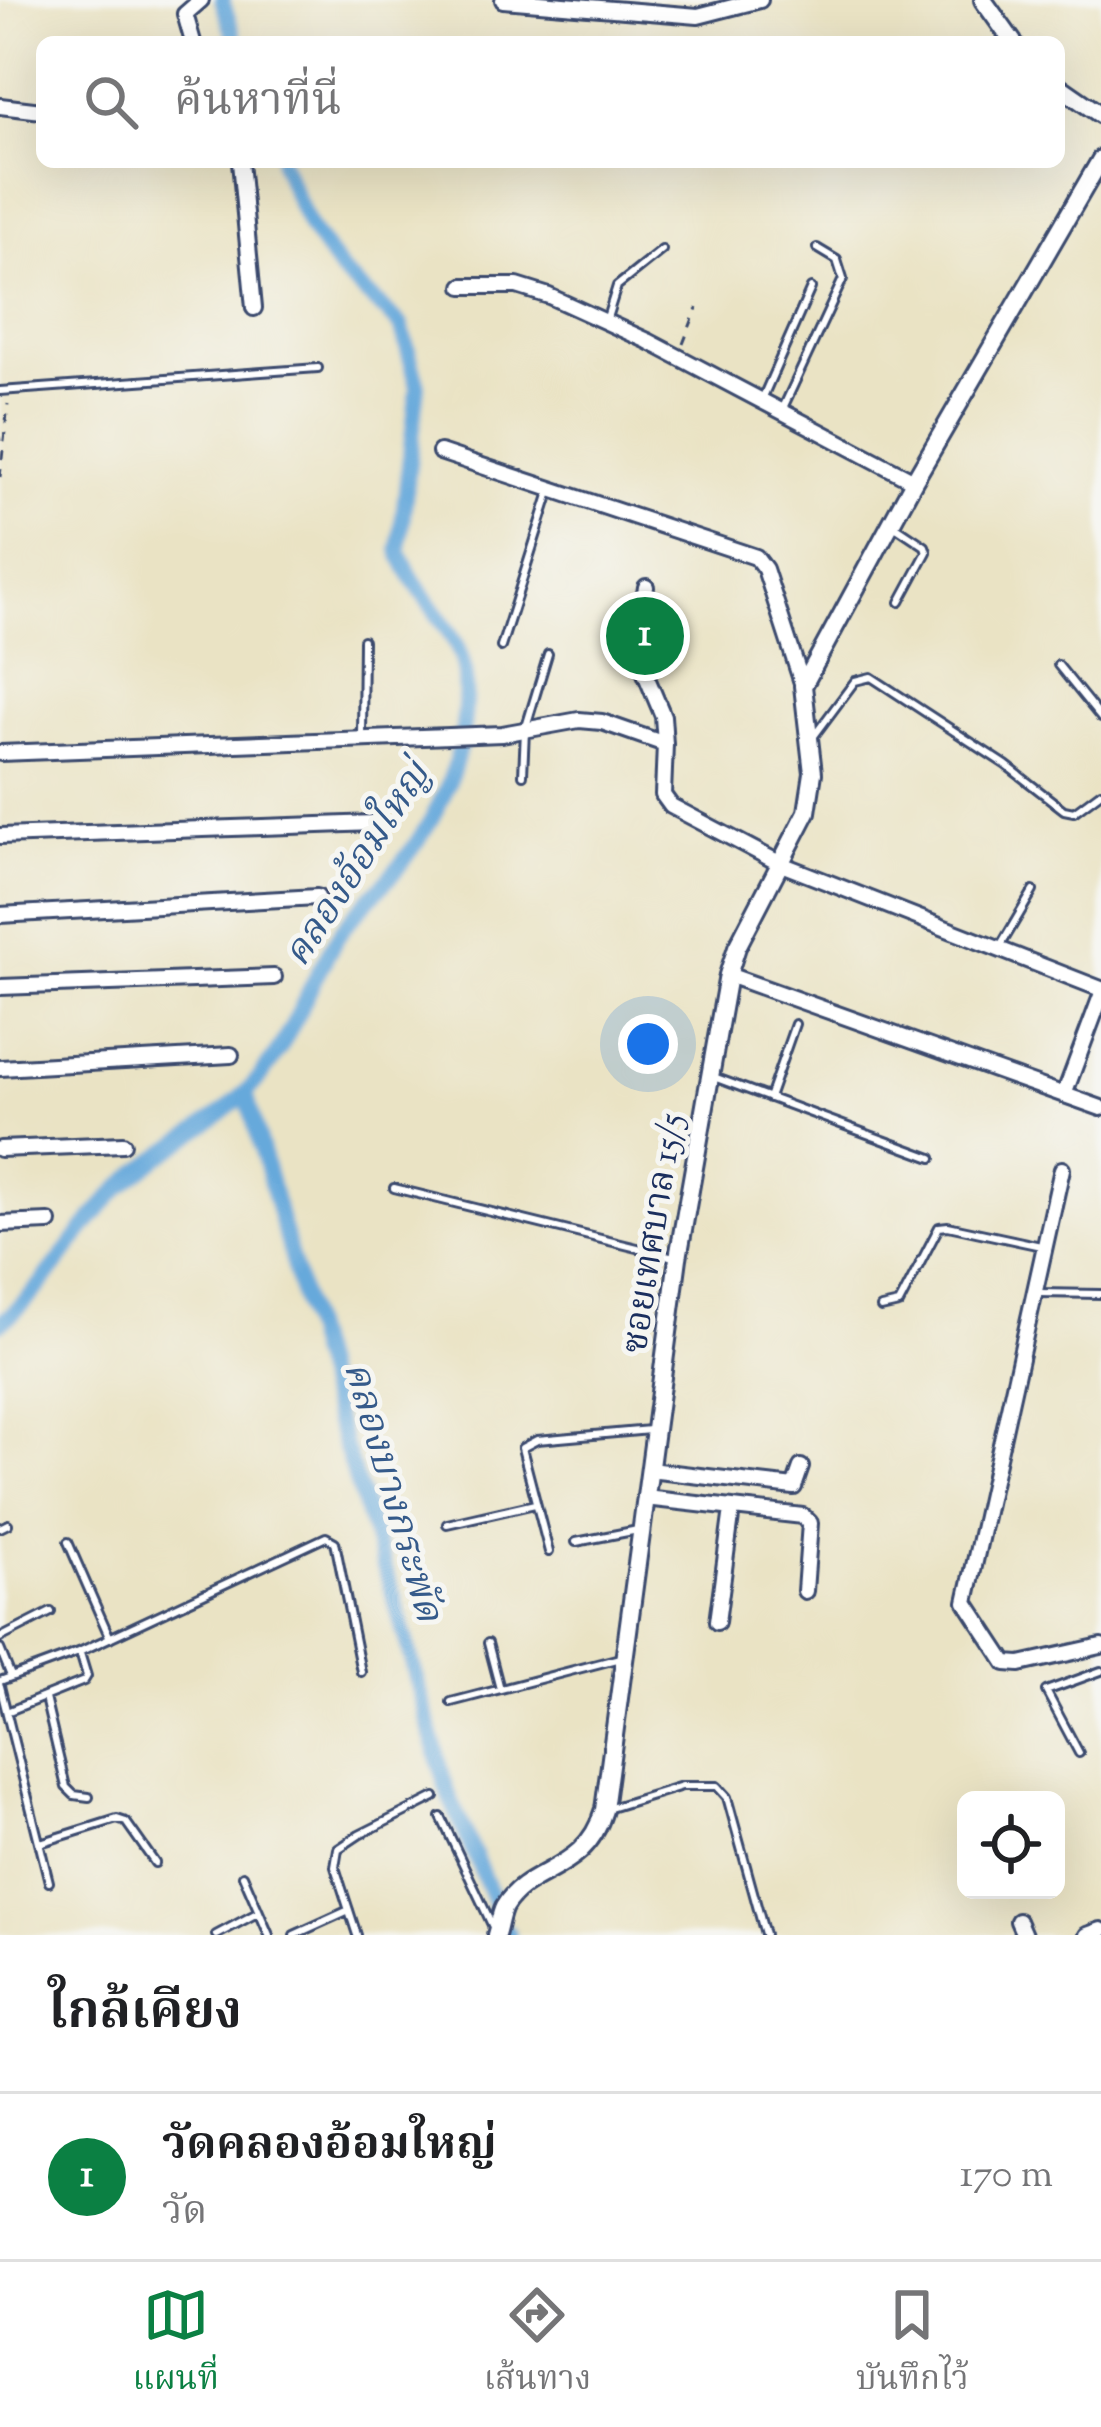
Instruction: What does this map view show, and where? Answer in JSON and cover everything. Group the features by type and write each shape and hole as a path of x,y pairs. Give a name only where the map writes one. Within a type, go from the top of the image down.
{"street":[{"path":"191,36 185,14 201,0"},
{"path":"503,0 698,16 760,0"},
{"path":"983,0 1004,36"},
{"path":"1065,90 1101,115"},
{"path":"0,106 36,110"},
{"path":"802,686 914,481 1101,159"},
{"path":"241,168 254,308"},
{"path":"463,286 517,286 606,322 914,481"},
{"path":"440,452 756,557 765,569 802,686"},
{"path":"646,587 636,652 663,716 663,795 670,806 781,864 1101,993 1064,1095"},
{"name":"ซอยเทศบาล 15/5","path":"496,1935 505,1905 586,1847 598,1832 604,1810 678,1258 728,975 737,947 810,803 812,739 802,686"},
{"path":"0,753 438,737 579,720 602,722 665,744"},
{"path":"0,836 375,823"},
{"path":"0,915 317,897"},
{"path":"728,975 1101,1108"},
{"path":"0,987 274,977"},
{"path":"0,1068 231,1055"},
{"path":"0,1149 123,1144"},
{"path":"1062,1169 966,1602 1006,1663 1101,1646"},
{"path":"0,1224 49,1222"},
{"path":"649,1470 794,1487 801,1467"},
{"path":"646,1498 796,1515 810,1523 805,1592"},
{"path":"716,1622 732,1508"},
{"path":"1088,1935 1101,1930"}],"lane":[{"path":"781,411 843,279 836,260 817,248"},
{"path":"606,322 617,286 662,250"},
{"path":"761,401 812,288"},
{"path":"5,391 318,368"},
{"path":"501,647 551,488"},
{"path":"892,524 927,552 900,602"},
{"path":"362,741 363,640"},
{"path":"524,775 525,730 548,654"},
{"path":"1058,665 1101,718"},
{"path":"812,739 855,681 872,677 1006,765 1064,810 1074,812 1101,793"},
{"path":"998,950 1033,891"},
{"path":"769,1098 795,1024"},
{"path":"710,1076 932,1158"},
{"path":"394,1188 678,1258"},
{"path":"881,1309 899,1304 939,1227 1045,1247"},
{"path":"1034,1292 1101,1294"},
{"path":"550,1552 522,1448 537,1440 653,1430"},
{"path":"447,1524 535,1504"},
{"path":"576,1542 641,1529"},
{"path":"49,1882 0,1683 79,1652 326,1537 335,1542 361,1672"},
{"path":"68,1542 110,1638"},
{"path":"0,1638 50,1612"},
{"path":"488,1642 500,1689"},
{"path":"0,1649 11,1676"},
{"path":"9,1711 84,1681 79,1652"},
{"path":"451,1702 623,1657"},
{"path":"1079,1753 1046,1691 1101,1671"},
{"path":"45,1698 66,1787 74,1795 88,1797"},
{"path":"604,1810 682,1786 717,1786 727,1797 765,1935"},
{"path":"357,1935 335,1868 338,1850 435,1797"},
{"path":"441,1816 496,1935"},
{"path":"40,1843 117,1819 126,1822 155,1863"},
{"path":"243,1875 269,1935"},
{"path":"294,1935 349,1910"},
{"path":"216,1935 259,1912"}],"path":[{"path":"678,357 697,308"},
{"path":"0,477 5,391"}],"waterway":[{"name":"คลองอ้อมใหญ่","path":"222,0 234,36"},
{"name":"คลองอ้อมใหญ่","path":"0,1323 31,1295 121,1187 230,1107 260,1076 342,930 424,831 457,759 465,706 462,661 399,550 418,386 401,325 341,271 309,227 284,168"},
{"name":"คลองบางกระพัด","path":"246,1093 334,1414 395,1600 447,1790 494,1902"},
{"name":"คลองบางกระพัด","path":"507,1931 508,1935"}],"place":[{"name":"วัดคลองอ้อมใหญ่","path":"645,636"}]}
